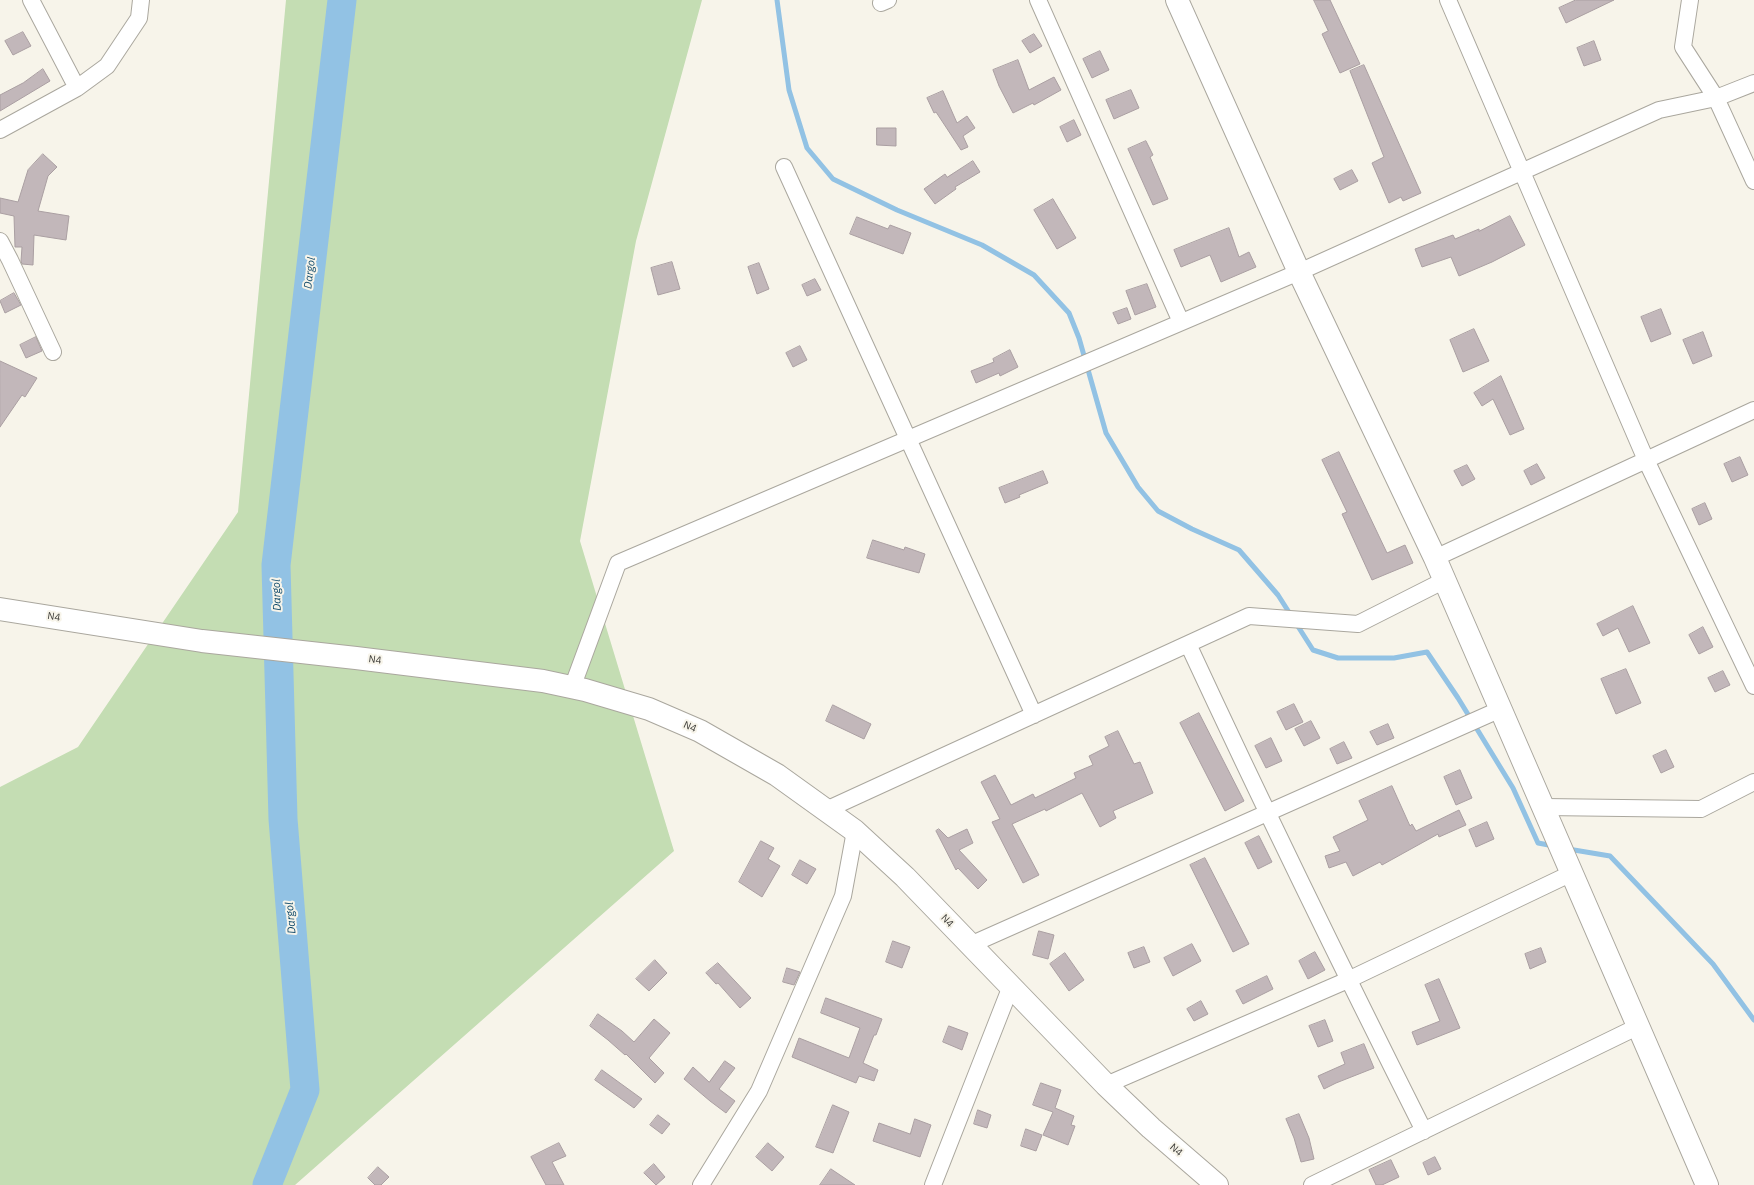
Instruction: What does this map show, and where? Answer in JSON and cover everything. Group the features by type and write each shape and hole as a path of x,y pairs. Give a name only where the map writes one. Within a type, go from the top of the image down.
{"main road":[{"path":"1177,0 1299,272 1445,580 1708,1185"},
{"name":"N4","path":"0,609 202,641 543,681 649,709 700,732 777,775 855,831 905,877 1106,1085 1151,1128 1217,1185"}],"street":[{"path":"31,0 77,88"},
{"path":"0,130 77,88 107,66 138,18 141,0"},
{"path":"1038,0 1181,322"},
{"path":"1448,0 1523,171 1646,460 1754,686"},
{"path":"1690,0 1683,47 1716,98 1754,180"},
{"path":"572,688 618,563 1299,272 1659,110 1716,98 1754,83"},
{"path":"784,167 1034,715"},
{"path":"0,242 5,262 54,352"},
{"path":"1435,558 1754,410"},
{"path":"826,810 1249,616 1358,624 1445,580"},
{"path":"1188,644 1267,813 1348,980 1424,1131"},
{"path":"970,945 1501,709"},
{"path":"1544,807 1701,809 1754,782"},
{"path":"701,1185 759,1091 844,896 855,831"},
{"path":"1106,1085 1348,980 1569,866"},
{"path":"933,1185 1010,986"},
{"path":"1312,1185 1638,1026"}],"green space":[{"path":"286,0 702,0 636,241 580,541 674,851 295,1185 0,1185 0,787 78,747 238,512"}],"building":[{"path":"1314,0 1330,0 1360,64 1340,73 1322,34 1328,31"},
{"path":"1576,0 1614,0 1566,23 1559,8"},
{"path":"23,32 31,46 13,55 5,41"},
{"path":"1034,34 1042,46 1030,53 1022,41"},
{"path":"1594,41 1601,60 1584,66 1577,48"},
{"path":"1100,51 1109,70 1092,78 1083,59"},
{"path":"1018,60 1029,90 1054,77 1061,90 1034,105 1033,103 1013,113 999,86 993,70"},
{"path":"1364,65 1421,193 1403,201 1401,197 1389,203 1372,163 1384,157 1350,71"},
{"path":"43,69 50,81 0,111 0,95 23,83"},
{"path":"1131,90 1139,108 1114,119 1106,100"},
{"path":"943,91 957,123 967,116 975,128 963,136 968,147 961,150 936,112 934,113 927,98"},
{"path":"1074,120 1081,135 1067,142 1060,127"},
{"path":"877,128 896,128 896,146 877,145"},
{"path":"1146,141 1153,155 1150,157 1168,199 1153,205 1128,149"},
{"path":"43,154 57,167 48,176 38,211 69,216 66,240 34,235 33,265 22,264 22,247 15,247 14,216 0,213 0,198 18,202 28,170"},
{"path":"973,161 980,172 955,187 956,189 935,204 924,189 945,174 947,177"},
{"path":"1352,170 1358,181 1340,190 1334,179"},
{"path":"1053,199 1076,238 1057,249 1034,210"},
{"path":"1510,216 1525,245 1492,262 1459,276 1451,257 1422,267 1415,249 1453,235 1455,239 1479,229 1479,231"},
{"path":"857,217 888,229 890,225 911,233 903,254 850,234"},
{"path":"1229,228 1239,257 1249,252 1256,267 1221,282 1210,255 1181,267 1174,250"},
{"path":"672,262 680,289 658,295 651,268"},
{"path":"759,263 769,289 757,294 748,267"},
{"path":"815,279 821,290 807,296 802,285"},
{"path":"1147,284 1156,307 1135,315 1126,291"},
{"path":"14,293 21,305 5,313 0,301"},
{"path":"1127,308 1131,319 1118,324 1113,313"},
{"path":"1661,309 1671,334 1651,342 1641,317"},
{"path":"1474,329 1489,361 1463,372 1450,340"},
{"path":"1703,332 1712,356 1693,364 1683,340"},
{"path":"36,337 42,351 26,358 20,345"},
{"path":"800,346 807,360 793,367 786,353"},
{"path":"1010,350 1018,367 1000,376 999,373 976,383 971,371 994,362 993,359"},
{"path":"0,361 37,378 25,397 22,395 0,427"},
{"path":"1501,376 1524,429 1510,435 1493,399 1482,406 1474,393"},
{"path":"1339,452 1387,553 1405,545 1413,563 1372,580 1342,514 1347,512 1322,460"},
{"path":"1740,457 1748,475 1732,482 1724,464"},
{"path":"1537,464 1545,478 1531,485 1524,471"},
{"path":"1467,465 1475,479 1462,486 1454,471"},
{"path":"1043,471 1048,483 1019,495 1020,497 1005,503 999,488"},
{"path":"1705,503 1712,519 1699,525 1692,509"},
{"path":"873,540 904,550 905,547 925,554 919,573 867,558"},
{"path":"1633,606 1650,643 1629,652 1618,628 1603,636 1597,624"},
{"path":"1703,627 1713,647 1699,654 1689,635"},
{"path":"1626,669 1641,703 1616,714 1601,679"},
{"path":"1723,671 1730,685 1715,692 1708,678"},
{"path":"1294,704 1303,722 1286,730 1277,712"},
{"path":"833,705 871,724 864,739 826,721"},
{"path":"1199,713 1244,801 1225,811 1180,723"},
{"path":"1311,721 1320,738 1304,746 1295,729"},
{"path":"1388,724 1394,738 1377,745 1370,732"},
{"path":"1118,731 1134,764 1140,762 1153,793 1113,811 1116,818 1100,827 1082,793 1046,811 1045,809 1012,824 1039,875 1023,883 992,822 1000,819 981,782 995,775 1011,805 1033,794 1035,798 1076,778 1074,773 1093,765 1089,756 1109,746 1105,737"},
{"path":"1271,738 1282,761 1266,768 1255,746"},
{"path":"1344,742 1352,758 1337,764 1330,749"},
{"path":"1666,750 1674,767 1661,773 1653,756"},
{"path":"1460,770 1472,798 1456,805 1444,777"},
{"path":"1392,786 1410,826 1412,824 1416,831 1459,810 1466,825 1439,837 1438,834 1382,865 1380,862 1353,876 1346,862 1329,868 1325,856 1340,851 1333,837 1368,820 1359,801"},
{"path":"1487,822 1494,839 1476,847 1469,830"},
{"path":"939,829 948,838 967,829 973,843 959,850 987,880 978,889 958,868 956,870 936,831"},
{"path":"1259,836 1272,862 1258,869 1245,843"},
{"path":"761,841 774,848 768,859 780,866 762,897 739,882"},
{"path":"1205,858 1249,944 1233,952 1190,865"},
{"path":"800,860 816,869 807,884 792,875"},
{"path":"1039,931 1054,935 1048,959 1033,955"},
{"path":"893,941 910,947 902,968 886,962"},
{"path":"1192,944 1201,961 1173,976 1164,958"},
{"path":"1144,947 1150,962 1134,968 1128,953"},
{"path":"1541,948 1546,962 1530,969 1525,954"},
{"path":"1315,952 1325,970 1308,979 1299,961"},
{"path":"1065,953 1084,980 1069,991 1050,964"},
{"path":"655,960 667,973 649,991 636,979"},
{"path":"718,963 751,998 740,1008 718,983 716,984 706,973"},
{"path":"787,968 800,972 794,985 783,982"},
{"path":"1267,976 1273,989 1243,1004 1236,991"},
{"path":"1439,979 1460,1028 1417,1045 1412,1032 1440,1021 1425,985"},
{"path":"826,998 882,1019 863,1063 878,1070 874,1081 859,1076 856,1083 792,1057 799,1038 849,1058 860,1028 821,1013"},
{"path":"1201,1001 1208,1014 1194,1021 1187,1009"},
{"path":"598,1014 622,1031 634,1042 654,1019 670,1033 649,1058 664,1073 655,1083 626,1054 625,1055 590,1026"},
{"path":"1325,1020 1333,1041 1318,1047 1309,1026"},
{"path":"949,1026 968,1033 962,1050 943,1042"},
{"path":"1364,1044 1374,1068 1324,1089 1318,1076 1345,1064 1341,1053"},
{"path":"725,1061 735,1068 719,1089 735,1101 726,1113 684,1079 693,1067 709,1082"},
{"path":"602,1070 642,1099 634,1108 595,1080"},
{"path":"1041,1083 1061,1090 1055,1108 1074,1116 1071,1125 1075,1126 1068,1145 1043,1135 1053,1112 1033,1105"},
{"path":"833,1105 849,1112 833,1153 816,1147"},
{"path":"978,1110 991,1115 987,1128 974,1124"},
{"path":"1299,1114 1309,1138 1314,1159 1301,1162 1294,1138 1286,1119"},
{"path":"658,1115 670,1124 662,1134 650,1125"},
{"path":"915,1119 931,1125 920,1157 873,1141 879,1123 910,1134"},
{"path":"1026,1129 1042,1135 1036,1151 1021,1146"},
{"path":"559,1143 566,1156 552,1162 564,1185 546,1185 531,1157"},
{"path":"768,1143 784,1157 772,1171 756,1157"},
{"path":"1435,1157 1441,1169 1428,1175 1423,1163"},
{"path":"1391,1160 1399,1177 1382,1185 1376,1185 1369,1170"},
{"path":"654,1164 665,1177 656,1185 644,1173"},
{"path":"378,1167 389,1177 381,1185 375,1185 368,1178"},
{"path":"831,1169 855,1185 820,1185"}],"waterway":[{"name":"Dargol","path":"267,1185 305,1090 283,819 276,565 342,0"},
{"path":"777,0 789,90 807,148 833,179 897,210 982,245 1034,275 1069,313 1079,338 1106,433 1138,487 1158,511 1192,529 1239,550 1278,595 1313,650 1338,658 1394,658 1427,652 1458,698 1513,788 1538,843 1554,846"},
{"path":"1568,849 1610,856 1713,964 1754,1020"}]}
